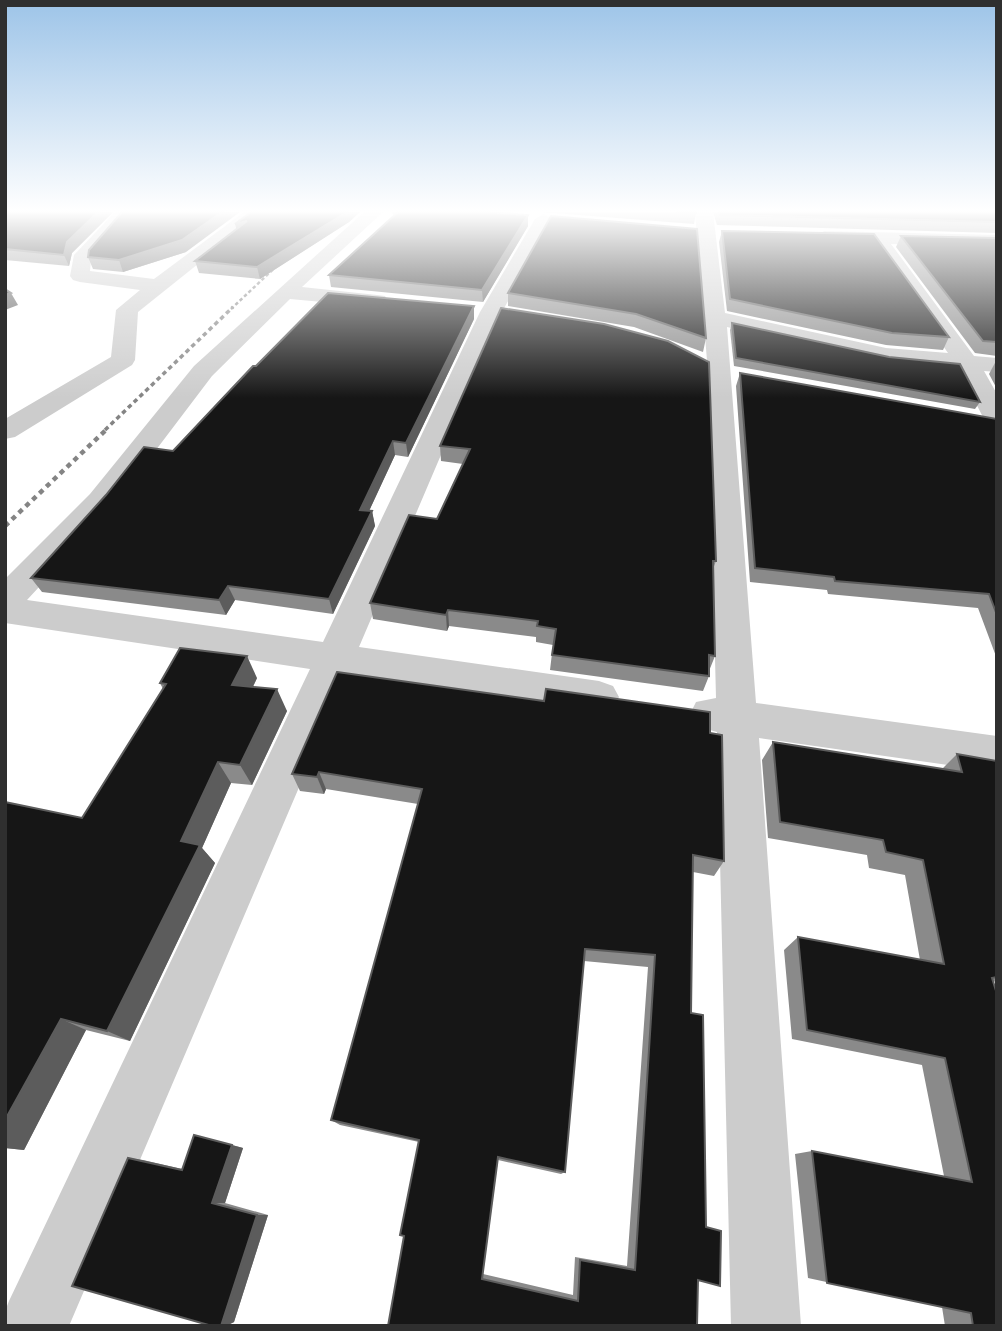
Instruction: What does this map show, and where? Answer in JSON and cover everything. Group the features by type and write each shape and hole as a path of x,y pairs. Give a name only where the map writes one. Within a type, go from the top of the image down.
{"street":[{"path":"80,274 158,286"},
{"path":"5,431 123,360 127,310 173,274"},
{"path":"5,601 102,501 203,371 305,274"},
{"path":"34,1326 491,313 516,274"},
{"path":"710,274 721,370 766,1326"},
{"path":"903,274 967,363 989,421"},
{"path":"285,292 395,303"},
{"path":"713,317 875,353 997,365"},
{"path":"5,610 639,703"},
{"path":"681,709 997,754"}],"building":[{"path":"330,274 492,274 482,290"},
{"path":"519,274 701,274 706,338 636,314 508,293"},
{"path":"727,274 903,274 949,337 892,333 730,299"},
{"path":"931,274 997,274 997,342 983,341"},
{"path":"328,293 474,306 406,443 393,441 360,510 372,511 329,599 228,586 219,600 31,578 106,495 144,447 173,451 253,366"},
{"path":"501,308 604,324 668,341 709,362 716,561 713,561 715,656 709,655 709,676 552,655 556,629 537,626 538,621 448,610 446,615 370,603 409,515 437,519 470,449 440,446"},
{"path":"732,323 889,357 960,364 980,402 736,358"},
{"path":"740,373 997,419 997,615 989,594 835,581 834,577 755,568"},
{"path":"180,648 247,656 232,685 277,689 240,765 218,762 181,841 200,845 107,1031 61,1019 5,1120 5,802 82,818 166,684 160,683"},
{"path":"337,672 544,701 546,689 710,712 710,733 722,735 724,861 693,855 691,1013 703,1015 706,1227 721,1231 720,1286 698,1280 697,1326 388,1326 404,1236 400,1235 419,1140 331,1120 422,789 319,772 317,777 292,774","holes":["585,949 655,955 635,1270 580,1260 578,1301 482,1279 498,1157 565,1172"]},
{"path":"773,742 962,772 957,754 997,761 997,977 992,978 997,994 997,1326 973,1326 971,1313 827,1283 812,1151 972,1182 945,1058 807,1030 798,937 944,964 923,860 886,852 883,840 780,822"},
{"path":"194,1135 232,1145 212,1203 257,1215 221,1326 212,1326 72,1286 128,1158 182,1170"}],"railway":[{"path":"231,309 268,274"},
{"path":"105,430 233,307"},
{"path":"5,526 107,429"}]}
